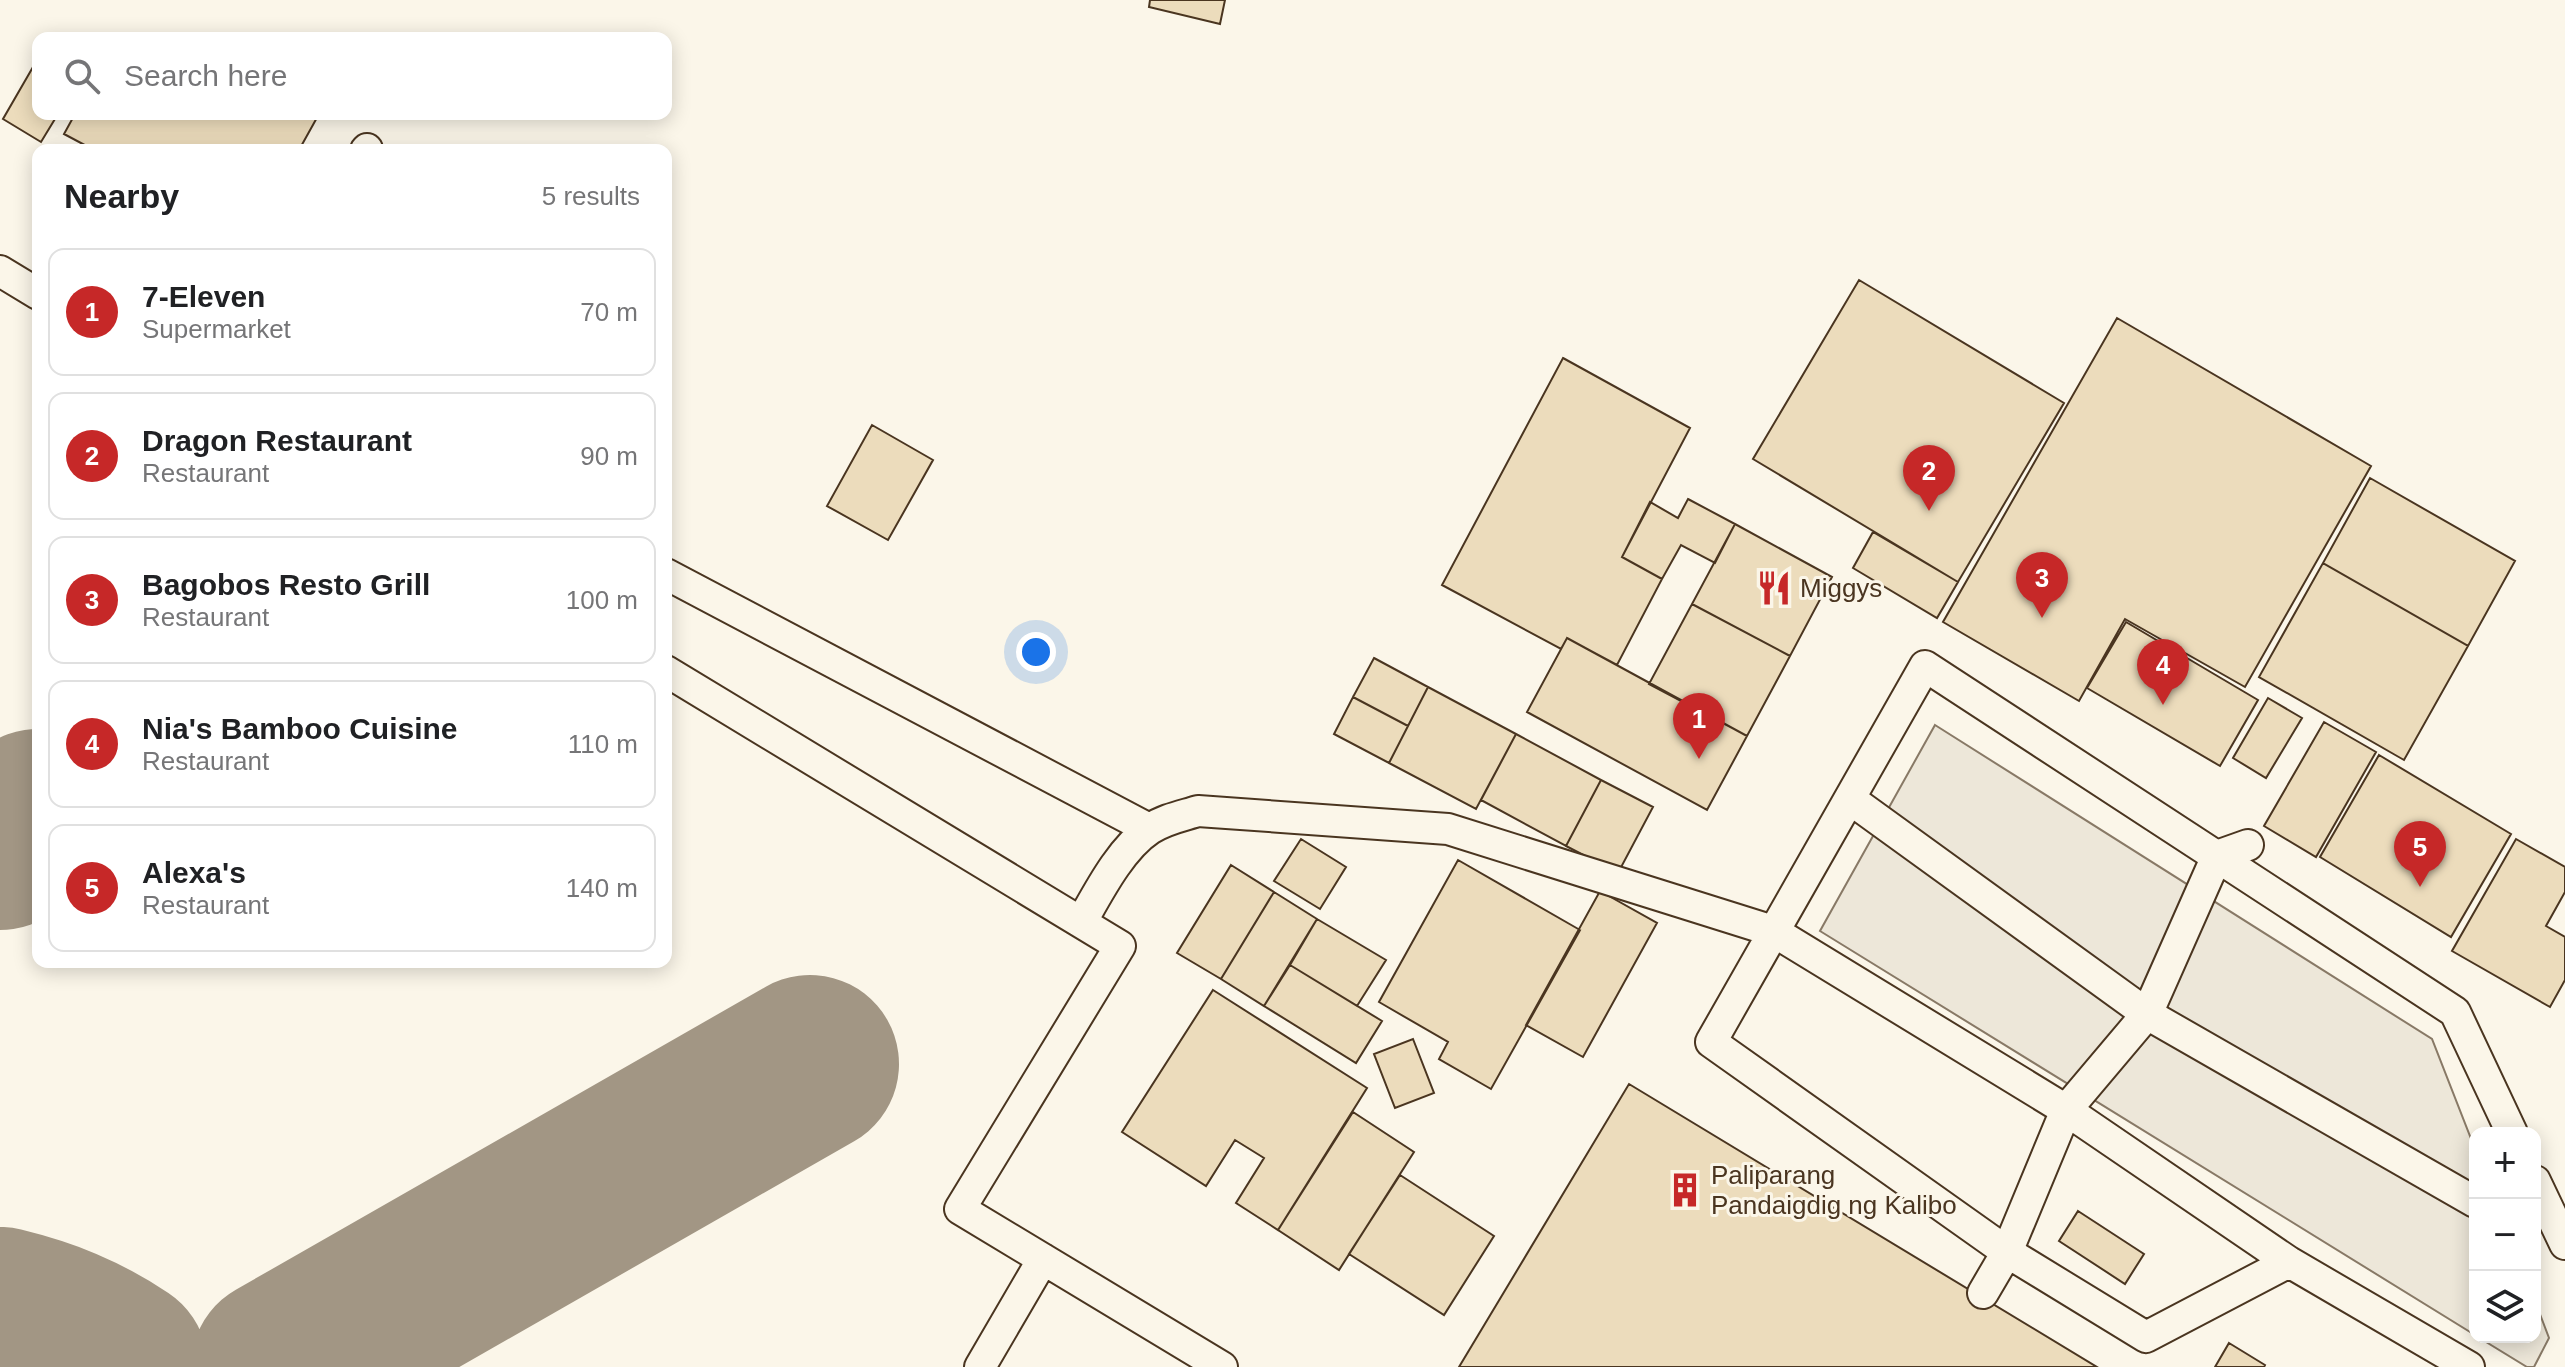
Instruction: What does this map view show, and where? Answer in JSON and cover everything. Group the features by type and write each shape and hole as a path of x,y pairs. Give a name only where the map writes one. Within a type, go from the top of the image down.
{"lane":[{"path":"0,271 32,290"},
{"path":"672,577 1149,829"},
{"path":"2289,1262 2146,1337 2007,1252 1711,1042 1925,666 2455,1012 2509,1127"},
{"path":"672,675 1120,946 960,1209 1222,1367"},
{"path":"1850,799 2147,1014 2470,1199"},
{"path":"1082,921 1103,884 1149,829 1198,811 1448,829 1773,931 2066,1110 2289,1262 2469,1367"},
{"path":"1983,1293 2007,1252 2066,1110 2147,1014 2217,856 2248,845"},
{"path":"2541,1194 2565,1244"},
{"path":"2541,1240 2565,1254"},
{"path":"980,1367 1043,1259"}],"shaded area":[{"path":"1935,725 2432,1039 2469,1134 2469,1331 1820,931"},
{"path":"2541,1317 2549,1338 2534,1367 2527,1367 2488,1343 2541,1343"}],"building":[{"path":"1150,0 1225,0 1220,24 1149,7"},
{"path":"32,69 32,120 54,120 41,142 3,119"},
{"path":"72,120 316,120 302,144 83,144 64,134"},
{"path":"1859,280 2064,403 1958,582 1753,459"},
{"path":"2117,318 2371,466 2245,687 2125,619 2079,701 1943,622"},
{"path":"1563,358 1690,428 1622,557 1662,579 1617,665 1567,638 1561,649 1442,585"},
{"path":"872,425 933,460 888,540 827,506"},
{"path":"2370,478 2515,561 2468,646 2323,563"},
{"path":"1688,499 1735,524 1715,563 1681,545 1662,579 1622,557 1650,502 1678,518"},
{"path":"1735,524 1832,577 1790,656 1692,604"},
{"path":"1873,532 1958,582 1937,618 1853,568"},
{"path":"2323,563 2468,646 2404,760 2259,677"},
{"path":"1692,604 1790,656 1747,736 1649,684"},
{"path":"2126,622 2258,700 2220,766 2087,688"},
{"path":"1567,638 1747,736 1707,810 1527,712"},
{"path":"1374,658 1428,687 1408,726 1353,697"},
{"path":"1428,687 1516,734 1476,809 1389,763"},
{"path":"1353,697 1408,726 1389,763 1334,734"},
{"path":"2268,698 2302,718 2266,778 2233,758"},
{"path":"2324,722 2376,752 2316,857 2264,826"},
{"path":"1516,734 1601,780 1566,846 1481,800"},
{"path":"2379,755 2511,834 2451,937 2320,857"},
{"path":"1601,780 1653,807 1618,873 1566,846"},
{"path":"1301,839 1346,867 1320,909 1274,881"},
{"path":"2516,839 2565,867 2565,892 2546,926 2565,937 2565,980 2550,1007 2452,951"},
{"path":"1458,860 1580,930 1491,1089 1439,1059 1448,1042 1379,1002"},
{"path":"1231,865 1274,892 1221,979 1177,953"},
{"path":"1600,891 1657,923 1583,1057 1526,1025"},
{"path":"1274,892 1317,919 1264,1006 1221,979"},
{"path":"1317,919 1386,960 1357,1006 1290,965"},
{"path":"1290,965 1382,1021 1356,1063 1264,1006"},
{"path":"1213,990 1367,1088 1278,1230 1236,1203 1264,1158 1235,1140 1206,1186 1122,1132"},
{"path":"1413,1039 1434,1093 1395,1108 1374,1054"},
{"name":"Paliparang Pandaigdig ng Kalibo","path":"1629,1084 2097,1367 1459,1367"},
{"path":"1353,1112 1414,1152 1339,1270 1278,1230"},
{"path":"1400,1175 1494,1236 1444,1315 1349,1254"},
{"path":"2078,1211 2144,1254 2125,1284 2059,1241"},
{"path":"2229,1343 2265,1365 2264,1367 2215,1367"}],"taxiway":[{"path":"0,841 32,822"},
{"path":"280,1367 810,1064"},
{"path":"0,1316 62,1336 119,1367"}],"place":[{"name":"Dragon Restaurant","path":"1929,511"},
{"name":"Miggys","path":"1774,588"},
{"name":"Bagobos Resto Grill","path":"2042,618"},
{"name":"Nia's Bamboo Cuisine","path":"2163,705"},
{"name":"7-Eleven","path":"1699,759"},
{"name":"Alexa's","path":"2420,887"},
{"name":"Paliparang Pandaigdig ng Kalibo","path":"1685,1190"}]}
